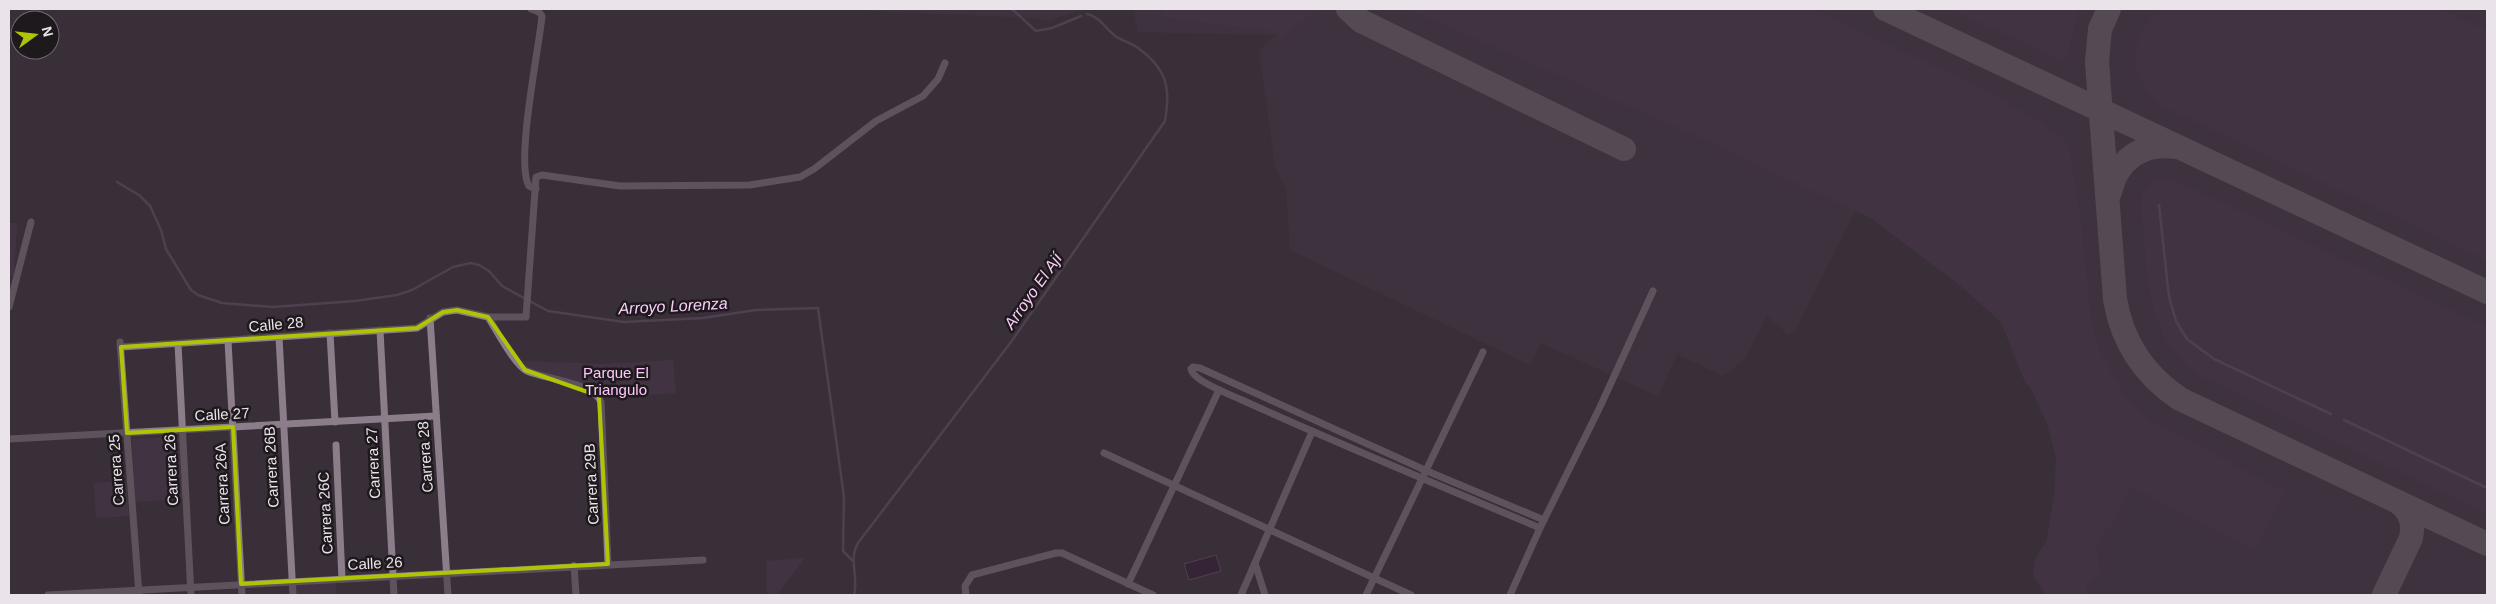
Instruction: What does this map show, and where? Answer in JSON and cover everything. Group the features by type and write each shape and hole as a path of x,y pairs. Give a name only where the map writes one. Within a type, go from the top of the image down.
{"street":[{"path":"531,9 539,12 542,16 526,141 524,175 529,186 536,189 536,177 542,175 620,186 750,185 800,177 814,169 876,121 923,96 935,84 945,63"},
{"name":"Calle 28","path":"120,344 178,344 417,328 430,318 443,312 457,310 488,317 526,317 536,189"},
{"path":"9,307 30,222"},
{"path":"1510,595 1540,528 1600,407 1652,292"},
{"name":"Carrera 29B","path":"488,317 525,370 589,390 599,396 601,402 608,564"},
{"name":"Carrera 28","path":"430,318 448,595"},
{"name":"Carrera 27","path":"380,330 394,595"},
{"path":"330,333 335,422"},
{"name":"Carrera 26B","path":"278,338 293,595"},
{"name":"Carrera 26A","path":"228,341 242,595"},
{"name":"Carrera 25","path":"120,344 139,593"},
{"name":"Carrera 26","path":"178,344 191,595"},
{"path":"1366,595 1483,352"},
{"path":"1540,528 1312,432 1219,390 1194,376 1192,372 1193,367 1200,368 1426,470 1544,520"},
{"path":"1128,584 1219,390"},
{"name":"Calle 27","path":"9,439 436,416"},
{"path":"1241,595 1312,432"},
{"name":"Carrera 26C","path":"336,445 342,578"},
{"path":"1104,453 1270,528 1411,595"},
{"path":"966,595 965,586 972,575 1056,552 1153,595"},
{"name":"Calle 26","path":"48,595 139,593 191,587 342,578 703,560"},
{"path":"1255,563 1265,595"},
{"path":"574,566 576,595"}],"highlighted area":[{"path":"457,310 488,317 525,370 599,396 608,564 241,584 233,427 127,433 121,347 417,328 443,312"}],"shaded area":[{"path":"870,9 1084,9 1047,21 1033,18 870,11"},
{"path":"1133,9 2487,9 2487,595 2046,595 2033,576 2035,559 2047,541 2055,486 2056,459 2046,421 2031,388 2025,382 2001,322 1962,287 1871,218 1856,210 1796,329 1789,335 1767,316 1745,359 1723,376 1677,354 1658,396 1541,343 1530,365 1290,250 1286,189 1275,166 1259,50 1276,35 1138,32"},
{"path":"1216,555 1221,571 1189,580 1184,564"}],"green space":[{"path":"1162,9 1318,9 1281,37 1279,32 1164,17"},
{"path":"1409,9 1811,9 1987,91 2060,135 2071,158 2081,224 2091,321 2098,348 2113,377 2126,396 2148,419 2283,491 2283,496 2254,550 2131,486 2112,524 2104,531 2096,547 2100,572 2088,584 2084,595 2046,595 2033,576 2035,559 2047,541 2055,486 2056,459 2050,430 2031,388 2025,382 2001,322 1962,287 1871,218 1699,137"},
{"path":"1951,9 2078,9 2067,57 2063,61"},
{"path":"2164,9 2441,9 2487,31 2487,260 2165,107 2152,96 2143,84 2137,71 2135,58 2142,32 2151,20"},
{"path":"2169,178 2487,327 2487,514 2197,374 2180,359 2164,336 2156,317 2148,279 2141,207 2142,196 2146,188 2156,181"},
{"path":"9,223 17,223 14,276 9,276"},
{"name":"Parque El Triangulo","path":"673,360 676,393 608,398 599,389 535,370 527,367 521,361 601,364"},
{"path":"181,437 184,499 135,502 132,439"},
{"path":"126,481 129,516 96,518 94,483"},
{"path":"805,558 776,595 767,595 766,561"},
{"path":"336,582 336,595 296,595 295,584"}],"waterway":[{"name":"Arroyo El Ají","path":"1012,9 1036,31 1052,28 1081,16"},
{"name":"Arroyo El Ají","path":"854,595 854,556 858,543 1011,342 1165,121 1167,89 1161,72 1148,56 1138,48 1117,37 1098,20 1087,14"},
{"name":"Arroyo Lorenza","path":"117,182 139,195 150,206 161,230 166,249 191,290 198,295 222,303 273,307 355,301 397,295 412,290 453,267 471,263 489,271 502,286 548,311 624,322 703,318 756,310 818,308 844,497 843,551 853,561"},
{"path":"2159,205 2169,297 2176,321 2187,339 2214,359 2331,414"},
{"path":"2344,420 2487,488"}],"taxiway":[{"path":"1348,9 1361,21 1624,149"},
{"path":"1885,9 2487,292"},
{"path":"2109,9 2100,29 2097,62 2115,299 2118,315 2129,343 2145,368 2167,390 2180,399 2487,544"},
{"path":"2110,192 2118,171 2133,156 2152,147 2175,147"},
{"path":"2384,595 2412,533 2412,523 2409,514 2398,502"}]}
